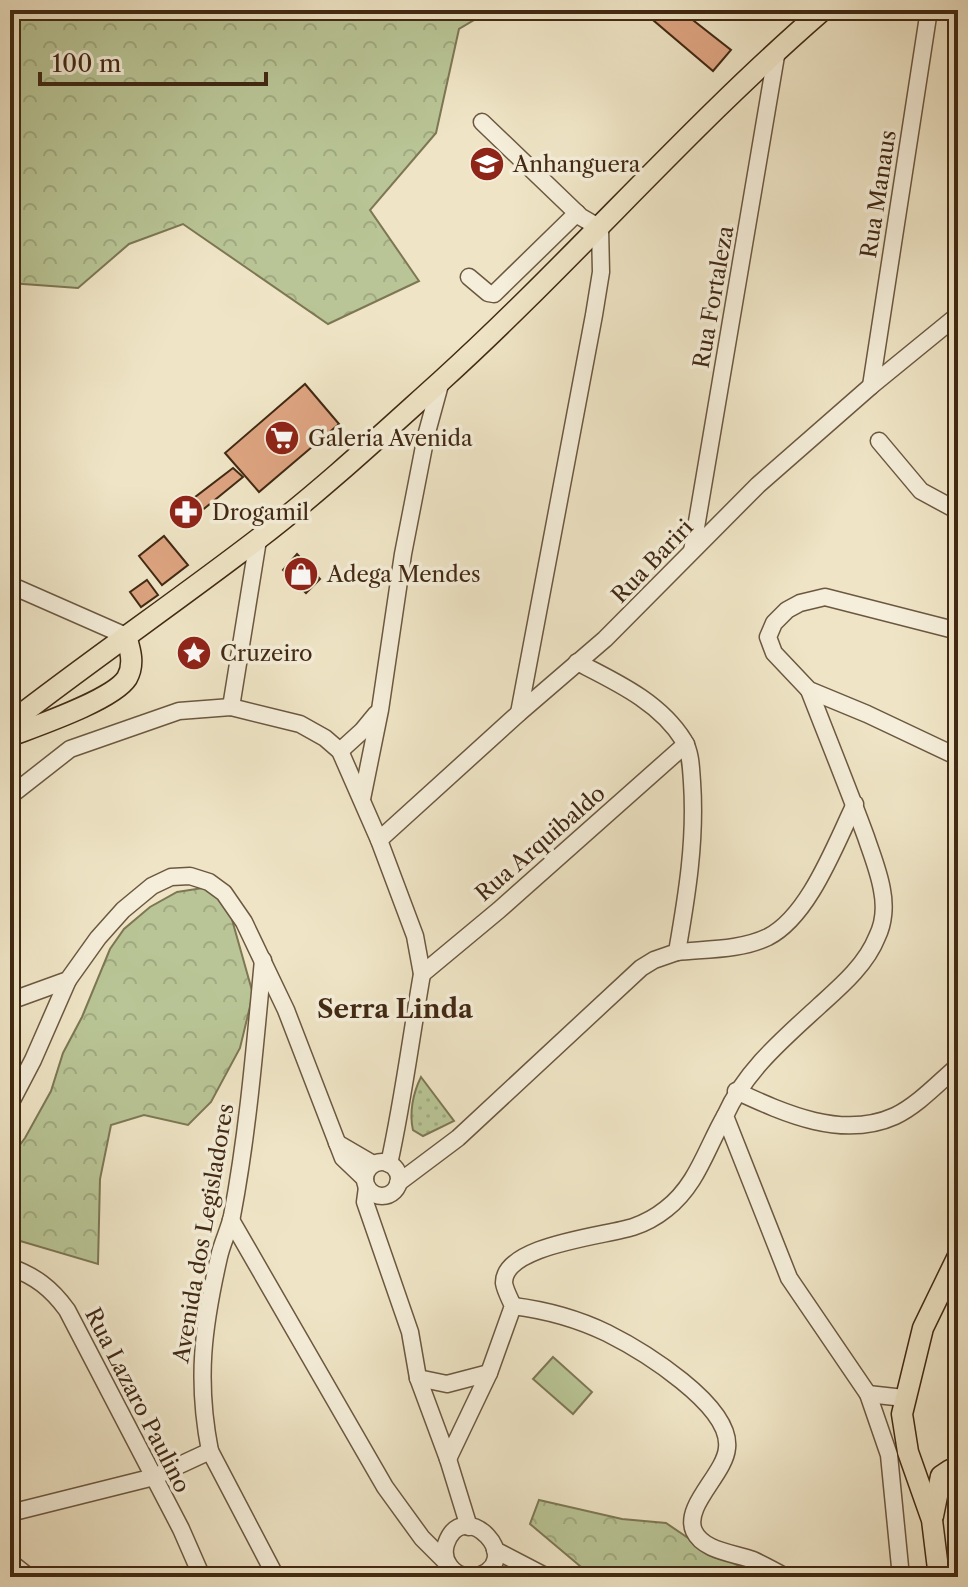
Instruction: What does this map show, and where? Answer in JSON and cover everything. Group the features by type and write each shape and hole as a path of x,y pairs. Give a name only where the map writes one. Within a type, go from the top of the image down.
{"main road":[{"path":"10,723 258,540 311,497 441,381 600,228 777,50 823,10"},
{"path":"10,736 82,707 120,686 131,669 126,636"},
{"path":"932,1520 898,1454 904,1398 923,1328 958,1256"},
{"path":"939,1577 932,1520 941,1476 950,1470 958,1471"}],"street":[{"name":"Rua Manaus","path":"871,386 929,10"},
{"name":"Rua Fortaleza","path":"692,551 777,50"},
{"path":"482,122 577,213 600,228 601,272 594,315 519,713"},
{"path":"469,277 491,295 577,213"},
{"path":"523,266 541,284"},
{"name":"Rua Bariri","path":"379,840 635,611 758,485 958,315"},
{"path":"362,799 380,710 403,554 426,436 441,381"},
{"path":"413,404 426,436"},
{"path":"879,441 921,491 958,511"},
{"path":"231,707 258,540"},
{"path":"10,585 126,636"},
{"path":"448,1459 489,1373 513,1306 504,1285 513,1263 532,1253 633,1227 667,1209 694,1181 736,1091 774,1047 850,975 878,937 883,915 883,893 855,804 809,690 774,653 768,637 774,623 800,603 825,597 958,631"},
{"path":"577,662 656,708 686,744 695,815 689,883 677,952"},
{"path":"809,690 958,757"},
{"path":"10,796 70,749 169,713 231,707 300,724 340,751 379,840 415,936 422,974 400,1115 375,1194 385,1195 374,1231"},
{"path":"340,751 380,710"},
{"name":"Rua Arquibaldo","path":"422,974 686,744"},
{"path":"469,1527 418,1378 410,1332 365,1202 381,1173 444,1150 641,968 677,952 743,945 768,937 786,925 801,907 855,804"},
{"path":"10,1104 68,980 98,938 137,896 171,877 190,876 209,882 224,893 244,922 326,1107 343,1158 381,1173"},
{"name":"Avenida dos Legisladores","path":"263,960 231,1220 219,1258 204,1340 201,1379 203,1417 210,1451 276,1577"},
{"path":"10,1001 68,980"},
{"path":"736,1091 796,1117 854,1125 876,1123 897,1115 958,1066"},
{"path":"725,1116 789,1278 868,1394 898,1454 901,1577"},
{"path":"231,1220 385,1487 448,1569 467,1577"},
{"name":"Rua Lazaro Paulino","path":"10,1267 40,1281 54,1292 67,1310 202,1577"},
{"path":"513,1306 539,1310 608,1334 667,1371 700,1398 724,1429 728,1444 726,1457 694,1510 693,1529 698,1537 715,1548 751,1560 786,1577"},
{"path":"418,1378 447,1384 489,1373"},
{"path":"868,1394 904,1398"},
{"path":"10,1513 154,1477 210,1451"},
{"path":"448,1569 447,1542 458,1530 469,1527 489,1535 495,1550 492,1566 483,1575"},
{"path":"495,1550 547,1577"},
{"path":"10,1562 29,1577"}],"green space":[{"path":"10,10 491,10 459,29 436,133 370,210 419,281 328,324 183,224 129,244 78,288 10,283"},
{"path":"209,887 231,916 253,994 240,1048 211,1102 188,1125 144,1115 111,1125 100,1179 98,1264 10,1238 10,1158 51,1091 63,1053 82,1017 110,949 124,929 150,907 177,892"},
{"path":"421,1077 454,1121 423,1136 413,1130 411,1117"},
{"path":"553,1357 592,1392 573,1414 533,1379"},
{"path":"539,1500 622,1519 666,1523 697,1544 760,1577 593,1577 530,1524"}],"building":[{"path":"661,10 680,10 731,50 713,71 653,20"},
{"name":"Galeria Avenida","path":"305,384 339,424 259,492 225,453"},
{"path":"233,468 243,477 200,512 190,501"},
{"path":"164,536 188,565 162,585 139,556"},
{"name":"Adega Mendes","path":"297,554 320,579 306,593 283,570"},
{"path":"147,580 158,595 141,607 130,592"}],"place":[{"name":"Anhanguera","path":"487,164"},
{"name":"Galeria Avenida","path":"282,438"},
{"name":"Drogamil","path":"186,512"},
{"name":"Adega Mendes","path":"301,574"},
{"name":"Cruzeiro","path":"194,653"}],"district":[{"name":"Serra Linda","path":"395,1009"}]}
